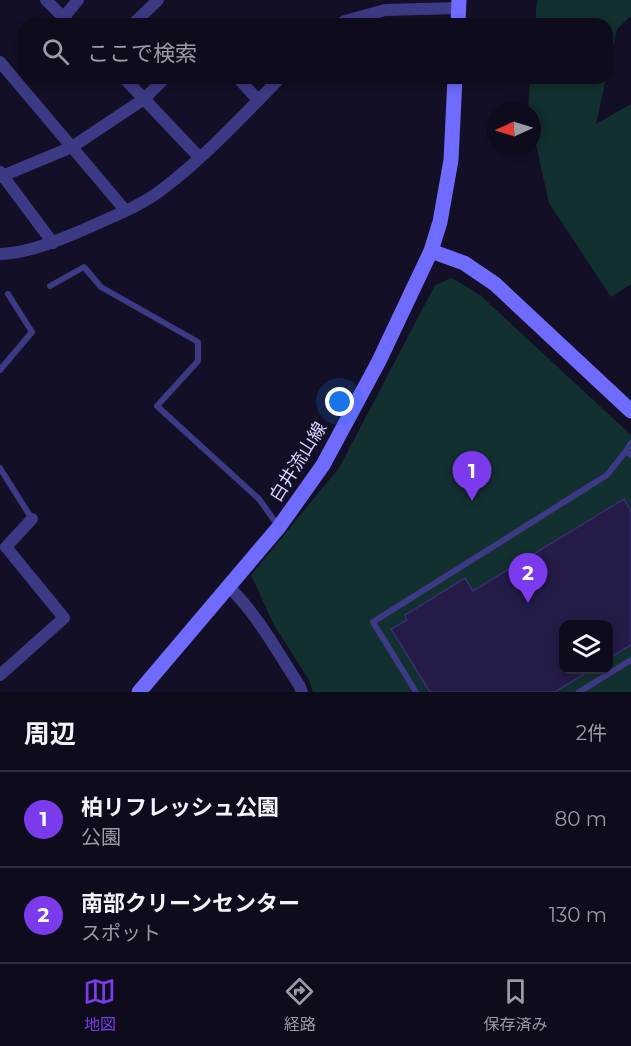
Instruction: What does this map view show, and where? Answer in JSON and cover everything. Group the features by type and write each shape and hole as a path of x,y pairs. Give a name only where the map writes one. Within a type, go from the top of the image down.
{"main road":[{"name":"白井流山線","path":"139,692 279,528 323,465 379,361 431,251 440,222 451,160 455,84"},
{"path":"431,251 464,263 495,284 631,411"}],"street":[{"path":"46,0 64,18"},
{"path":"69,18 78,0"},
{"path":"139,18 158,0"},
{"path":"356,18 385,10 459,4"},
{"path":"0,62 18,83"},
{"path":"19,84 125,210"},
{"path":"130,84 200,158"},
{"path":"52,243 1,175 72,147 144,99 159,84"},
{"path":"243,84 258,100"},
{"path":"0,254 16,253 52,243 159,192 200,158 274,84"},
{"path":"0,675 64,618 6,547 32,519"},
{"path":"228,586 239,596 262,628 302,692"}],"lane":[{"path":"50,286 84,267 101,288 198,342 198,361 157,406 259,499 279,528"},
{"path":"0,370 32,332 8,294"},
{"path":"416,692 373,622 607,475 628,453 631,443"},
{"path":"0,468 32,519"},
{"path":"579,692 631,660"}],"green space":[{"path":"537,0 631,0 631,16 617,29 613,47 613,18 536,18"},
{"path":"530,84 605,84 596,124 631,104 631,284 611,297 549,203 538,156 541,156 541,102 529,102"},
{"path":"452,278 480,295 631,435 631,692 313,692 309,680 274,625 251,575 339,468 435,285"}],"building":[{"path":"624,499 631,511 631,645 613,656 613,620 559,620 559,674 584,674 555,692 430,692 391,629 407,620 405,615 465,578 473,591"}],"place":[{"name":"柏リフレッシュ公園","path":"472,501"},
{"name":"南部クリーンセンター","path":"528,603"}]}
